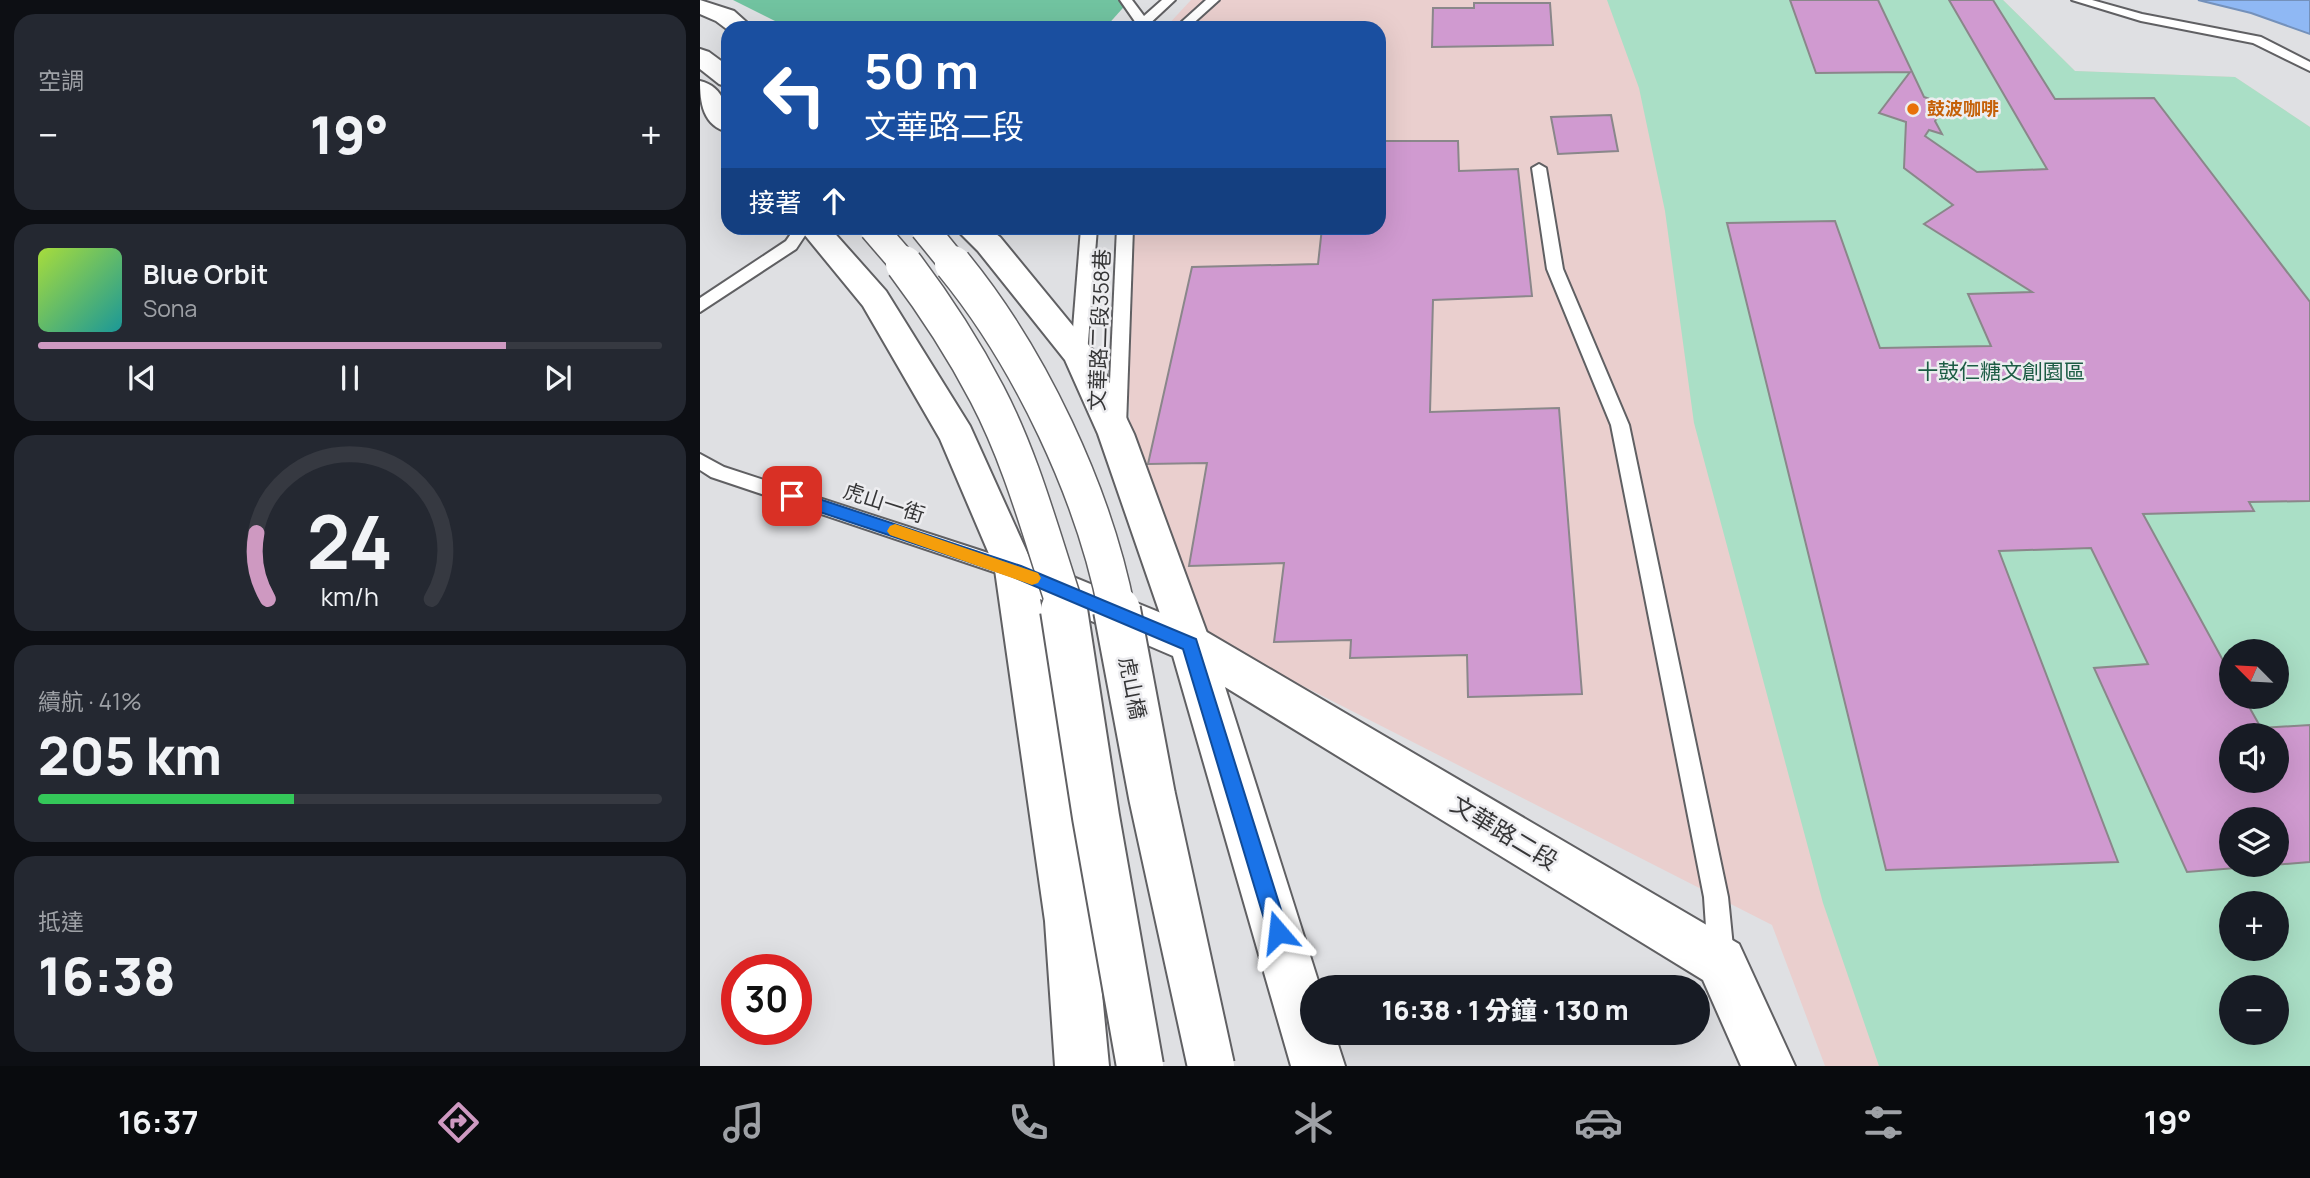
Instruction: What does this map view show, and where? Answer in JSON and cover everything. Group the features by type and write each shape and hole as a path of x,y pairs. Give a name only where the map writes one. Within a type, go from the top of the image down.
{"street":[{"path":"700,6 732,21"},
{"path":"711,41 721,63"},
{"path":"700,89 721,115"},
{"path":"820,235 876,299 957,436 1015,570 1070,921 1082,1066"},
{"path":"879,235 896,253 942,316 988,395 1024,479 1062,594 1096,817 1140,1066"},
{"name":"虎山橋","path":"930,235 981,298 1030,377 1069,460 1110,576 1152,796 1211,1066"},
{"path":"978,235 989,244 1079,354 1116,434 1190,644 1318,1066"},
{"name":"文華路二段","path":"1015,570 1190,644 1721,962"},
{"path":"1721,962 1768,1066"}],"lane":[{"path":"1126,0 1138,21"},
{"path":"1145,21 1169,0"},
{"path":"1189,21 1213,0"},
{"path":"2078,0 2141,17 2258,40 2310,67"},
{"path":"1539,168 1555,269 1620,425 1716,897 1721,962"},
{"path":"700,306 791,245 797,235"},
{"name":"文華路二段358巷","path":"1079,354 1088,235"},
{"name":"文華路二段358巷","path":"1116,434 1125,235"},
{"name":"虎山一街","path":"700,461 718,472 1015,570"}],"shaded area":[{"path":"1191,0 2003,0 2075,71 2235,77 2310,127 2310,1066 1825,1066 1772,925 1189,628 1130,429 1124,235 1386,235 1386,21 1172,21"}],"green space":[{"path":"733,0 1130,0 1111,21 775,21"},
{"name":"十鼓仁糖文創園區","path":"1607,0 2003,0 2075,71 2235,77 2310,127 2310,1066 1879,1066 1823,903 1694,423 1665,211 1639,88"}],"water":[{"path":"2198,0 2310,0 2310,34 2251,13"}],"building":[{"path":"1790,0 1878,0 1924,97 1947,105 1935,121 1942,134 1929,130 1925,136 1977,172 2047,169 1949,0 1993,0 2055,99 2154,98 2310,302 2310,501 2249,502 2254,511 2143,514 2219,653 2219,709 2250,709 2258,723 2219,723 2219,793 2289,793 2289,726 2310,725 2310,862 2289,864 2289,807 2219,807 2219,869 2187,872 2094,668 2148,664 2091,548 1999,551 2118,862 1886,870 1727,223 1835,221 1880,348 1991,346 1968,294 2032,292 1924,224 1953,205 1904,168 1906,122 1879,113 1910,72 1816,73"},
{"path":"1474,3 1550,3 1553,45 1432,47 1433,8 1474,8"},
{"path":"1611,115 1618,151 1558,154 1551,117"},
{"path":"1386,141 1458,141 1459,171 1518,169 1532,296 1433,300 1430,412 1559,408 1582,694 1468,697 1467,655 1350,658 1351,640 1274,642 1284,563 1189,566 1207,463 1148,464 1192,267 1318,264 1321,235 1386,235"}],"slow traffic":[{"path":"895,531 1032,578"}],"place":[{"name":"鼓波咖啡","path":"1913,109"}],"route":[{"path":"792,496 1015,570 1190,644 1278,932"}]}
